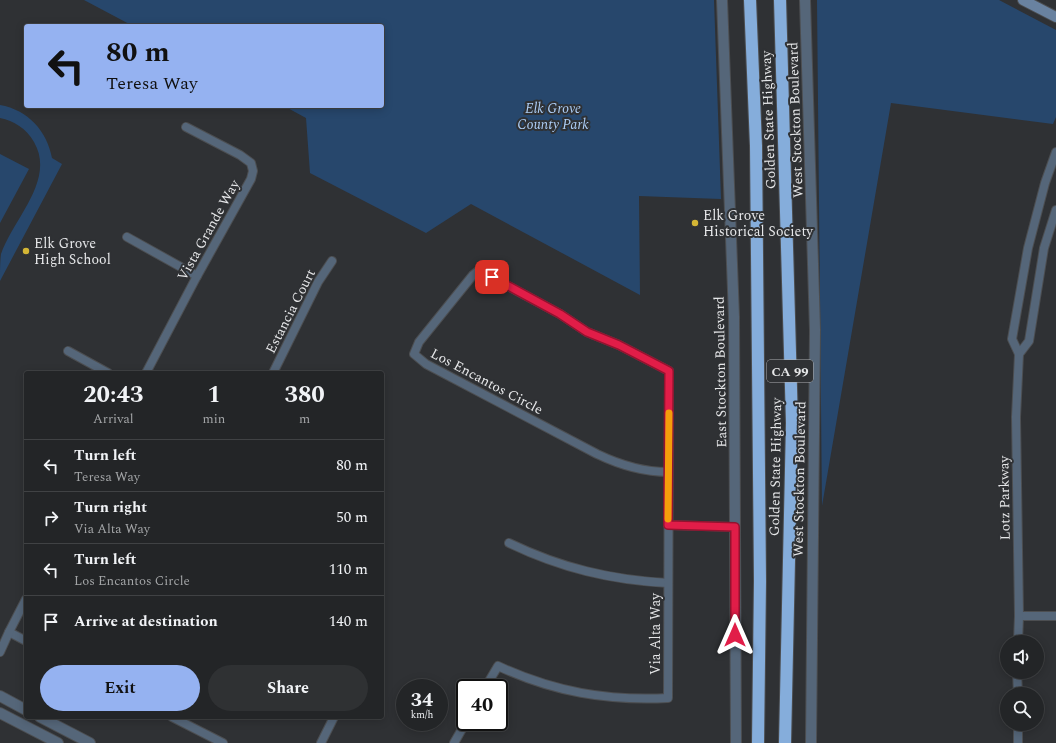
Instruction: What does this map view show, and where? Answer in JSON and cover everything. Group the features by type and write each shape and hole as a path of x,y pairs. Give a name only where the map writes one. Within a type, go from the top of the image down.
{"highway":[{"name":"Golden State Highway","path":"750,0 756,154 760,581 758,743"},
{"name":"Golden State Highway","path":"780,0 792,423 785,743"}],"main road":[{"path":"1023,0 1056,17"}],"street":[{"name":"East Stockton Boulevard","path":"722,0 734,317 736,743"},
{"name":"West Stockton Boulevard","path":"805,0 815,330 811,743"},
{"name":"Vista Grande Way","path":"147,371 197,276 251,179 253,171 251,163 240,155 186,127"},
{"name":"Lotz Parkway","path":"1018,635 1016,417 1019,354 1012,339 1028,248 1045,183 1056,152"},
{"name":"Lotz Parkway","path":"1019,354 1029,341 1044,248 1056,210"},
{"path":"127,237 197,276"},
{"name":"Estancia Court","path":"274,371 318,282 332,261"},
{"name":"Los Encantos Circle","path":"668,472 643,470 615,462 597,454 426,364 414,354 419,342 468,280 478,271 553,310 587,332 619,345 669,371"},
{"path":"68,352 104,371"},
{"name":"Via Alta Way","path":"491,679 498,666 534,681 578,693 622,698 668,698 669,371"},
{"path":"668,525 735,527"},
{"path":"509,543 538,557 588,573 639,582 668,583"},
{"path":"0,652 8,632 24,603"},
{"path":"1019,616 1056,616"},
{"path":"8,632 24,640"},
{"path":"0,696 24,709"},
{"path":"0,713 58,743"},
{"path":"44,719 90,743"},
{"path":"176,719 223,743"},
{"path":"321,743 333,719"},
{"path":"454,743 461,731"},
{"path":"1018,731 1018,743"}],"green space":[{"name":"Elk Grove County Park","path":"84,0 714,0 721,199 639,196 640,295 471,204 426,233 310,173 306,118 288,108 384,108 384,24 129,24"},
{"path":"817,0 999,0 1056,30 1056,117 1053,124 891,103 822,506"},
{"path":"0,105 19,112 35,123 46,139 52,158 62,164 0,281 1,254 30,199 40,171 39,156 31,137 19,126 0,118"},
{"path":"0,154 29,169 0,223"}],"slow traffic":[{"path":"668,519 669,413"}],"place":[{"name":"Elk Grove Historical Society","path":"695,223"},
{"name":"Elk Grove High School","path":"26,251"}],"route":[{"path":"492,277 570,319 587,332 619,345 669,371 668,525 735,527 735,635"}]}
